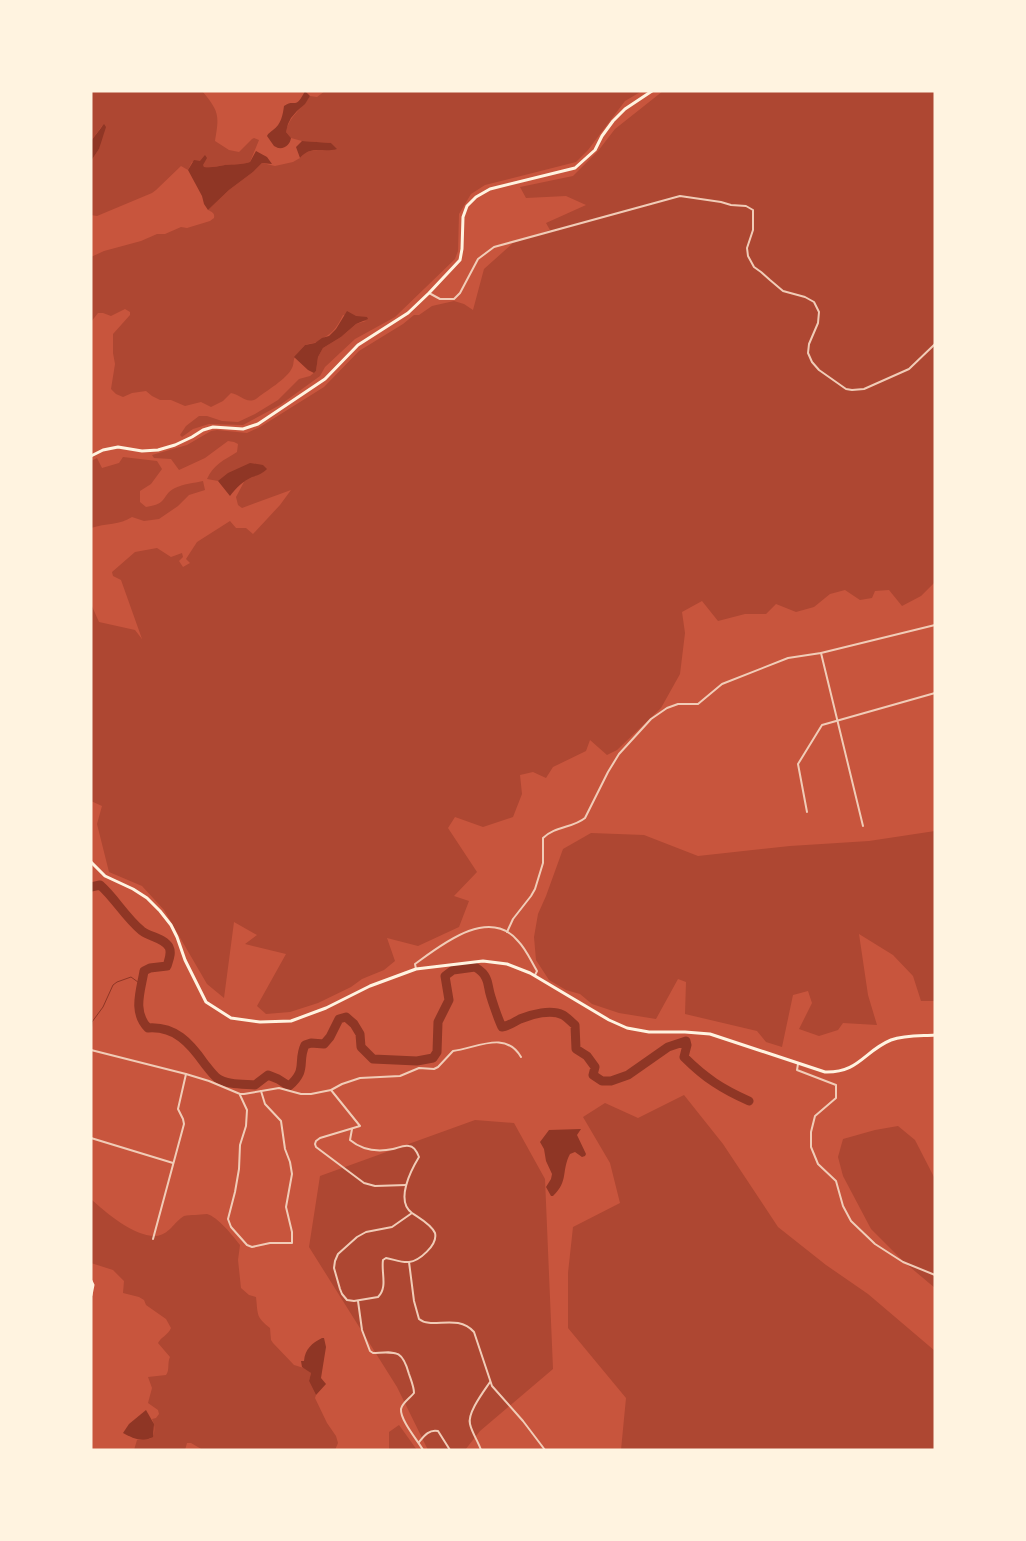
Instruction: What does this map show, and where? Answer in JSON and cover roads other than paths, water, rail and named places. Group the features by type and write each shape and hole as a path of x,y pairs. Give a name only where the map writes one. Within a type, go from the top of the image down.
{"main road":[{"path":"91,456 103,450 118,447 142,451 158,450 192,438 203,430 213,427 243,430 258,424 324,379 358,344 408,314 429,293 460,260 463,217 466,206 476,197 490,189 575,168 595,150 613,121 652,91"},
{"path":"91,862 105,876 147,898 160,911 171,925 185,960 206,1002 231,1018 260,1022 291,1020 326,1008 370,986 416,969 483,961 507,964 535,977 609,1020 627,1028 649,1032 710,1034 825,1072 836,1072 853,1066 892,1040 901,1037 935,1035"},
{"path":"91,1281 91,1295"}],"street":[{"path":"429,293 440,300 454,299 460,293 478,259 494,247 680,196 746,206 753,210 753,230 747,248 748,256 754,268 783,291 805,297 814,302 819,312 818,323 809,344 808,353 812,362 819,370 839,384 852,390 864,389 909,370 935,344"},
{"path":"507,932 513,919 535,889 543,863 544,838 549,833 580,823 585,818 619,754 651,719 667,708 678,704 698,704 722,684 788,658 821,653 935,625"},
{"path":"821,653 863,826"},
{"path":"807,812 798,764 822,725 935,693"},
{"path":"416,969 415,964 455,937 468,930 490,927 502,929 519,941 537,971 535,977"},
{"path":"91,1050 186,1074 240,1094 280,1088 300,1094 311,1094 331,1090 360,1078 400,1076 419,1068 434,1069 453,1051 490,1042 508,1045 516,1049 521,1058"},
{"path":"798,1064 797,1070 836,1085 836,1098 815,1116 811,1132 811,1147 818,1164 836,1181 844,1206 851,1220 885,1252 903,1262 935,1275"},
{"path":"153,1239 184,1124 178,1109 186,1074"},
{"path":"331,1090 360,1126 320,1138 316,1141 316,1147 364,1183 375,1186 406,1185"},
{"path":"240,1094 247,1110 246,1126 240,1145 236,1184 228,1219 231,1226 247,1245 252,1247 270,1243 292,1243 292,1232 286,1207 292,1174 290,1162 285,1149 281,1121 265,1104 261,1091"},
{"path":"352,1129 350,1140 365,1149 377,1151 390,1150 406,1145 412,1146 417,1152 419,1157 406,1179 405,1201 407,1208 422,1219 435,1234 434,1242 421,1257 409,1262 386,1258 383,1260 384,1286 381,1294 374,1298 354,1301 347,1300 342,1294 334,1268 338,1254 357,1237 366,1232 392,1227 412,1213"},
{"path":"91,1138 173,1163"},
{"path":"409,1262 414,1301 419,1319 425,1322 462,1324 474,1332 490,1382 534,1434 544,1450"},
{"path":"358,1300 362,1330 370,1351 373,1353 397,1354 403,1357 414,1394 404,1403 401,1409 406,1424 423,1450"},
{"path":"481,1450 470,1424 470,1419 474,1408 490,1382"},
{"path":"419,1442 428,1432 438,1431 450,1450"}],"waterway":[{"path":"91,887 100,885 142,931 164,942 170,949 167,966 150,968 144,971 139,1001 140,1015 143,1022 148,1028 166,1030 181,1037 213,1075 225,1082 255,1085 268,1075 289,1086 295,1080 300,1070 305,1045 311,1043 324,1044 330,1037 339,1019 346,1017 354,1024 360,1034 361,1047 373,1059 417,1061 433,1058 437,1052 438,1022 449,1000 445,976 453,970 475,967 487,979 502,1027 536,1014 553,1012 563,1015 575,1025 576,1049 587,1056 595,1067 593,1075 602,1081 611,1081 628,1075 668,1047 686,1041 684,1057 714,1082 749,1101"},
{"path":"91,1033 92,1022 103,1007 113,985 131,977 142,985"}]}
